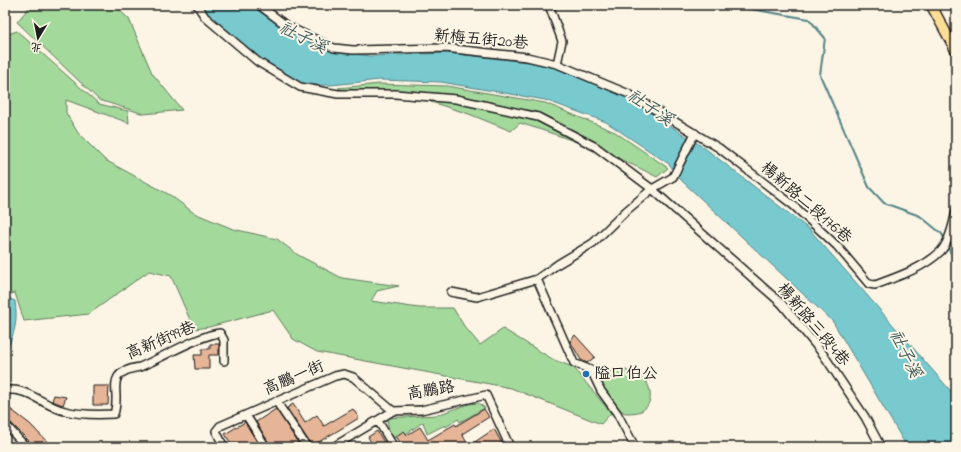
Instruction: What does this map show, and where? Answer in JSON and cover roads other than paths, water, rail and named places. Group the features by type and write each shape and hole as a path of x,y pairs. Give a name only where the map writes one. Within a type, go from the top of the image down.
{"main road":[{"path":"930,5 956,51"}],"street":[{"name":"楊新路三段4巷","path":"197,5 205,16 258,62 300,87 338,94 395,94 456,99 538,117 596,147 652,189 782,304 823,354 865,417 881,447"},
{"name":"新梅五街20巷","path":"259,5 287,26 334,48 353,50 445,48 527,57 558,64 629,94 695,135"},
{"path":"549,5 562,41 558,64"},
{"path":"450,292 477,297 537,280 558,264 593,243 626,211 652,189 673,177 695,135"},
{"name":"楊新路二段176巷","path":"695,135 719,148 793,206 837,246 869,284 875,285 913,269 942,250 952,226 956,210"},
{"path":"537,280 574,363 591,370 602,391 617,413 635,447"},
{"name":"高新街99巷","path":"5,392 17,390 63,411 93,415 114,414 116,407 114,383 119,374 128,369 140,367 202,338 220,333 224,340 224,361"},
{"name":"高鵬一街","path":"224,447 216,431 220,426 335,376 344,374 353,377 393,411"},
{"name":"高鵬路","path":"332,447 393,411 421,410 486,395 510,447"},
{"path":"276,401 307,447"},
{"path":"246,415 266,447"},
{"path":"378,421 394,447"},
{"path":"5,424 26,447"}],"water":[{"path":"200,5 251,5 286,30 336,52 370,56 447,53 528,62 559,69 626,97 706,149 810,230 956,397 956,447 907,447 833,322 682,181 669,164 606,122 545,100 441,82 380,80 331,85 301,85 258,60 207,15"},
{"path":"8,298 15,301 16,321 11,339 5,352 5,300"}],"waterway":[{"name":"社子溪","path":"727,5 809,19 825,38 820,75 869,187 884,203 920,216 942,234 945,240"},
{"name":"社子溪","path":"947,246 956,263"}],"place":[{"name":"隘口伯公","path":"586,374"}]}
